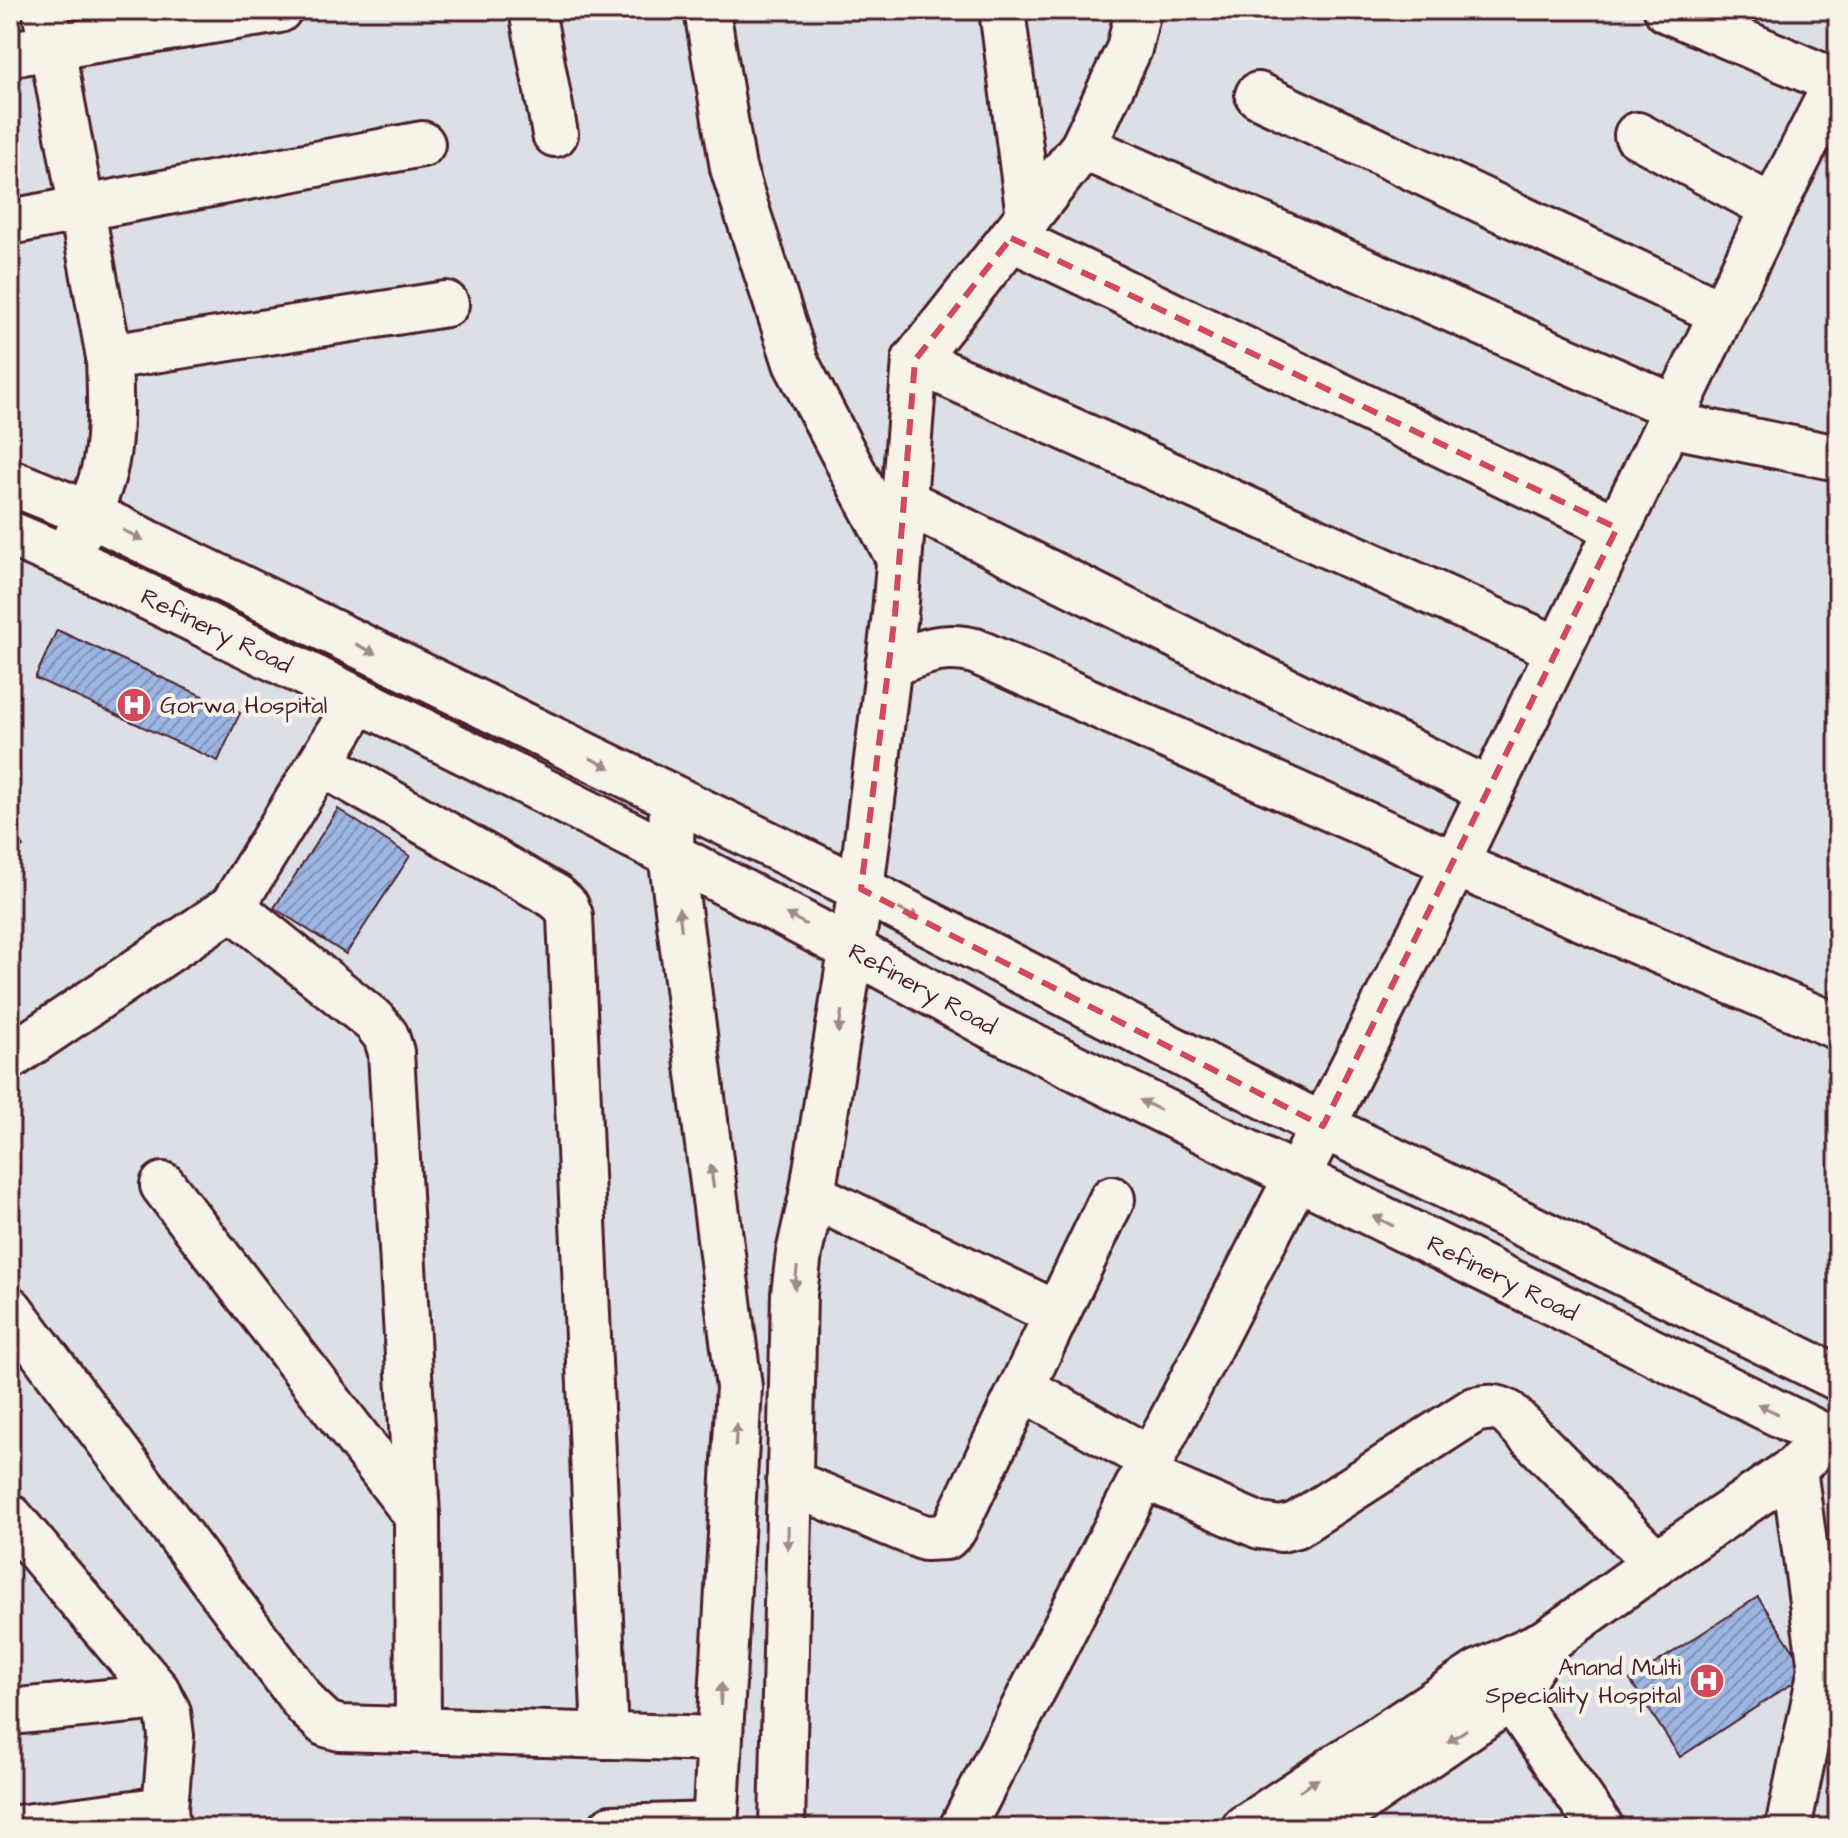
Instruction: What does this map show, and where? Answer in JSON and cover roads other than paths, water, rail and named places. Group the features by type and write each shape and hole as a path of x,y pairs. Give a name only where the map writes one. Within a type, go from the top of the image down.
{"street":[{"path":"66,558 89,514 106,463 111,406 109,357 81,210 35,37 279,10"},
{"path":"532,10 555,134"},
{"path":"707,10 733,168 796,363 899,559"},
{"path":"1002,10 1020,227"},
{"path":"789,1825 789,1482 794,1294 861,889 899,559 915,360 1083,147 1129,49 1138,10"},
{"path":"962,1828 1455,864 1837,81 1667,10"},
{"path":"1258,95 1722,313"},
{"path":"1637,135 1773,208"},
{"path":"10,222 422,144"},
{"path":"1083,147 1672,416 1838,458"},
{"path":"1020,227 1617,528"},
{"path":"109,357 446,304"},
{"path":"915,360 1558,649"},
{"name":"Refinery Road","path":"10,482 89,514 861,889 1323,1126 1838,1378"},
{"path":"904,501 1490,791"},
{"name":"Refinery Road","path":"10,534 66,558 671,854 852,948 989,1025 1295,1178 1834,1431"},
{"path":"888,665 940,648 957,646 975,651 1455,864 1838,1027"},
{"path":"10,1057 232,907 359,700"},
{"path":"321,763 556,897 566,906 570,916 605,1736"},
{"path":"611,1828 715,1827 739,1387 671,854 672,798"},
{"path":"232,907 374,1021 386,1036 391,1052 417,1516 418,1730"},
{"path":"163,1185 417,1516"},
{"path":"812,1195 1057,1314"},
{"path":"789,1482 925,1538 946,1537 954,1529 1112,1199"},
{"path":"10,1309 316,1716 326,1724 340,1728 718,1739"},
{"path":"1022,1388 1148,1468 1260,1526 1281,1529 1296,1525 1474,1410 1500,1408 1656,1563"},
{"path":"1244,1828 1478,1673 1548,1641 1794,1469 1834,1431"},
{"path":"1788,1828 1821,1669 1794,1469"},
{"path":"10,1517 160,1697 168,1712 171,1736 166,1819 17,1828"},
{"path":"1321,1828 1511,1698 1548,1641"},
{"path":"10,1712 160,1697"},
{"path":"1511,1698 1601,1828"}],"place":[{"name":"Gorwa Hospital","path":"134,705"},
{"name":"Anand Multi Speciality Hospital","path":"1707,1681"}]}
